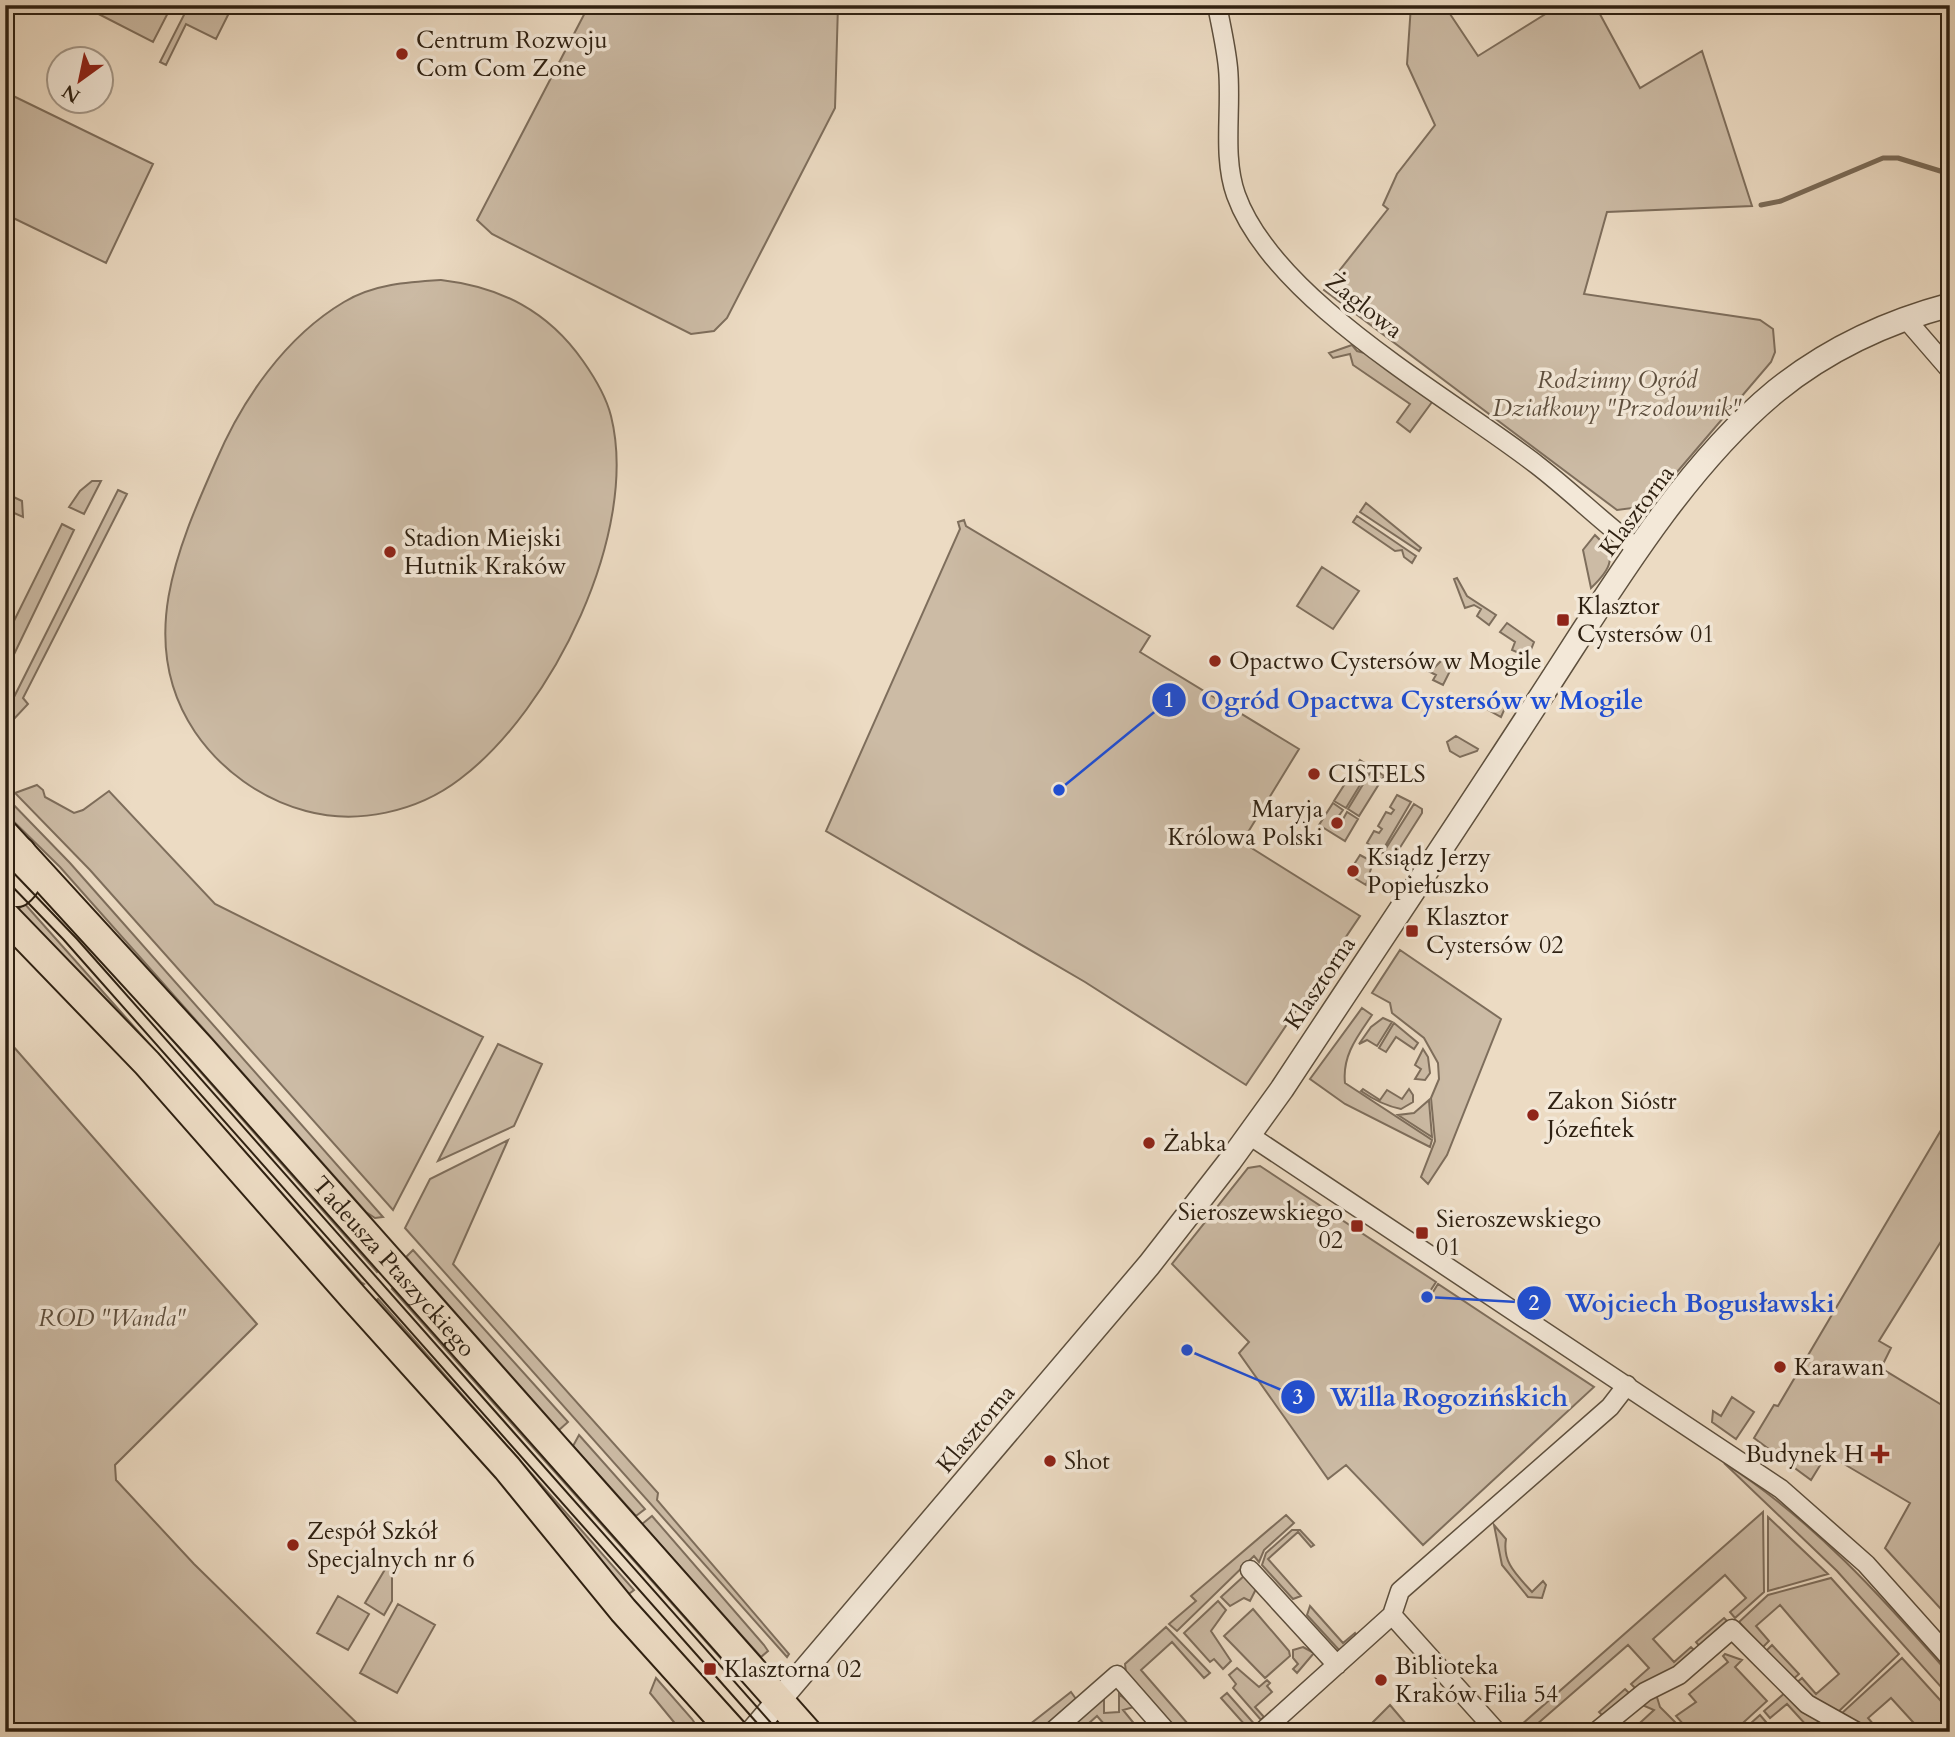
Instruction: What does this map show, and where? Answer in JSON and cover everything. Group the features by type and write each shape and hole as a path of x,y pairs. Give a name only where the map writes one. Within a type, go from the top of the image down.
{"main road":[{"path":"5,892 18,892 29,879 30,867 13,843"},
{"name":"Tadeusza Ptaszyckiego","path":"13,843 173,1018 807,1732"},
{"name":"Tadeusza Ptaszyckiego","path":"5,916 117,1030 226,1151 508,1468 623,1610 733,1732"}],"street":[{"name":"Żaglowa","path":"1217,5 1228,68 1233,186 1247,221 1265,248 1305,290 1345,326 1539,466 1579,503 1639,550"},
{"name":"Klasztorna","path":"752,1732 1149,1265 1249,1135 1639,550 1720,447 1775,392 1835,350 1870,331 1950,305"},
{"path":"1905,318 1950,370"},
{"path":"1249,1135 1768,1480 1810,1512 1866,1564 1950,1658"},
{"path":"1262,1732 1392,1615 1400,1591 1610,1407 1627,1385"},
{"path":"1251,1570 1337,1665"},
{"path":"1392,1615 1497,1732"},
{"path":"1596,1732 1645,1692 1685,1670 1732,1629 1807,1704 1857,1732"},
{"path":"1052,1732 1117,1675 1167,1732"}],"green space":[{"path":"81,5 172,5 153,42"},
{"path":"189,5 233,5 216,39 186,24 166,65 160,62"},
{"path":"589,5 838,5 835,108 727,318 714,331 691,334 492,234 477,220"},
{"name":"Rodzinny Ogród Działkowy \"Przodownik\"","path":"1411,5 1444,5 1478,56 1560,5 1595,5 1640,88 1702,51 1752,206 1607,212 1584,294 1760,320 1773,329 1775,352 1771,362 1648,506 1617,510 1324,290 1388,209 1383,205 1397,174 1435,125 1407,64"},
{"path":"5,92 46,112 46,116 54,116 153,164 106,263 5,214"},
{"name":"Stadion Miejski Hutnik Kraków","path":"441,280 484,289 521,304 539,315 569,343 600,387 611,416 617,462 613,512 600,564 581,615 556,664 526,709 494,748 460,779 425,800 386,813 346,817 306,811 273,799 230,771 205,746 177,698 168,664 165,630 177,561 188,527 227,438 252,393 284,352 323,316 355,296 391,285"},
{"path":"1352,345 1357,351 1384,358 1435,398 1410,432 1397,422 1410,404 1353,365 1350,354 1333,358 1329,353"},
{"path":"92,481 101,481 84,514 69,507 80,491"},
{"path":"118,490 127,494 23,698 28,704 13,720 5,715"},
{"path":"5,493 22,501 23,517 5,509"},
{"path":"1366,503 1421,548 1419,551 1360,512"},
{"path":"1357,516 1416,556 1412,563 1404,557 1402,550 1395,551 1353,522"},
{"path":"964,520 966,526 1150,636 1140,652 1299,749 1242,842 1360,916 1246,1085 1085,982 826,831 960,529 958,522"},
{"path":"62,524 74,530 5,673 5,639"},
{"path":"1595,535 1607,549 1610,562 1604,574 1591,588 1583,550"},
{"path":"1322,567 1359,591 1333,629 1297,606"},
{"path":"1457,578 1467,596 1496,615 1489,625 1477,616 1481,609 1474,605 1465,608 1454,579"},
{"path":"1507,623 1534,642 1528,657 1512,650 1515,642 1500,632"},
{"path":"1442,660 1451,669 1443,685 1433,680 1436,675 1430,672"},
{"path":"1500,695 1509,699 1501,717 1483,707 1492,697"},
{"path":"1456,736 1478,749 1477,751 1460,757 1450,751 1447,742"},
{"path":"1360,760 1371,767 1346,808 1334,801"},
{"path":"1373,768 1384,776 1359,816 1348,809"},
{"path":"37,785 43,790 45,797 74,813 83,810 109,791 215,904 483,1037 393,1210 90,870 15,793"},
{"path":"1397,795 1411,802 1381,853 1367,843 1374,831 1379,833 1382,829 1378,826 1386,812 1391,814 1394,810 1390,807"},
{"path":"5,796 70,863 383,1217 375,1218 366,1212 60,867 5,813"},
{"path":"1333,803 1343,810 1333,824 1338,828 1347,812 1358,819 1345,841 1319,825"},
{"path":"1414,804 1422,809 1422,813 1394,857 1390,858 1383,853"},
{"path":"1360,855 1373,862 1366,885 1348,874"},
{"path":"24,903 364,1284 358,1288 17,911"},
{"path":"91,948 382,1267 377,1272"},
{"path":"1400,950 1501,1019 1447,1155 1428,1184 1421,1177 1435,1141 1431,1098 1439,1079 1438,1063 1424,1038 1392,1013 1390,1003 1372,993"},
{"path":"1362,1008 1372,1015 1348,1055 1345,1083 1432,1140 1430,1147 1345,1104 1310,1079"},
{"path":"1383,1018 1392,1022 1377,1046 1367,1040 1359,1044 1371,1027"},
{"path":"1394,1023 1418,1043 1414,1049 1396,1037 1386,1052 1379,1048"},
{"name":"ROD \"Wanda\"","path":"5,1037 257,1324 115,1465 116,1480 194,1564 366,1732 5,1732"},
{"path":"498,1044 542,1064 514,1126 438,1161"},
{"path":"1423,1049 1428,1057 1430,1073 1425,1080 1415,1079 1421,1069 1415,1065"},
{"path":"1363,1089 1380,1100 1387,1090 1402,1099 1409,1089 1413,1102 1401,1109 1396,1108 1371,1097 1361,1091"},
{"path":"1429,1100 1432,1137 1398,1115 1414,1113"},
{"path":"1950,1115 1950,1227 1879,1341 1891,1348 1881,1368 1950,1410 1950,1619 1885,1548 1910,1503 1827,1454 1811,1480 1754,1438 1774,1405 1778,1406"},
{"path":"508,1140 453,1264 658,1493 657,1500 789,1654 787,1657 405,1228 430,1179"},
{"path":"1260,1166 1436,1282 1425,1299 1428,1300 1438,1284 1594,1387 1423,1545 1346,1465 1328,1479 1239,1353 1249,1342 1172,1264 1248,1168"},
{"path":"413,1250 568,1422 559,1430 406,1257"},
{"path":"396,1283 744,1675 739,1679 392,1289"},
{"path":"378,1299 634,1590 625,1597 372,1304"},
{"path":"1732,1397 1754,1412 1736,1439 1712,1422 1713,1411 1721,1416"},
{"path":"579,1435 645,1509 636,1516 573,1446"},
{"path":"1724,1463 1787,1509 1872,1588 1950,1675 1950,1697 1837,1571"},
{"path":"1763,1512 1764,1592 1735,1618 1730,1612 1746,1598 1725,1575 1653,1639 1674,1662 1691,1647 1696,1652 1676,1669 1636,1689 1631,1684 1649,1668 1628,1645 1528,1732 1513,1732"},
{"path":"1286,1515 1294,1523 1264,1550 1259,1562 1254,1556 1177,1631 1169,1624 1196,1601 1191,1596"},
{"path":"652,1516 764,1645 768,1651 761,1657 642,1524"},
{"path":"1768,1517 1828,1574 1768,1591"},
{"path":"1494,1525 1506,1539 1506,1555 1521,1580 1532,1592 1543,1581 1546,1585 1542,1598 1528,1597 1502,1565"},
{"path":"1292,1530 1300,1530 1314,1545 1311,1547 1298,1532 1268,1559 1301,1596 1293,1599 1262,1565 1266,1553"},
{"path":"390,1561 392,1601 384,1615 365,1603"},
{"path":"1245,1575 1256,1589 1250,1601 1244,1598 1230,1606 1221,1597"},
{"path":"1831,1578 1899,1654 1837,1713 1813,1702 1794,1685 1802,1678 1816,1694 1839,1674 1780,1605 1756,1626 1769,1641 1762,1648 1739,1622 1768,1595"},
{"path":"338,1596 369,1614 348,1650 317,1633"},
{"path":"1218,1601 1226,1610 1211,1631 1231,1661 1223,1669 1214,1659 1210,1662 1184,1633"},
{"path":"398,1604 435,1625 397,1693 360,1673"},
{"path":"1310,1606 1343,1643 1355,1633 1357,1636 1340,1651 1307,1615"},
{"path":"1253,1609 1289,1651 1290,1656 1265,1678 1224,1636"},
{"path":"1724,1618 1729,1623 1701,1648 1696,1642"},
{"path":"1166,1627 1210,1673 1204,1678 1172,1642 1141,1670 1195,1732 1178,1732 1126,1672 1125,1664"},
{"path":"1772,1645 1799,1674 1791,1681 1765,1652"},
{"path":"1303,1647 1314,1653 1297,1673 1293,1669 1298,1664 1293,1658 1293,1650"},
{"path":"1725,1654 1742,1660 1735,1667 1767,1701 1733,1732 1690,1732 1676,1716 1696,1702 1689,1694 1728,1662 1723,1656"},
{"path":"1902,1658 1950,1711 1950,1732 1922,1732 1891,1698 1868,1718 1880,1732 1868,1732 1843,1717 1842,1713"},
{"path":"1237,1668 1259,1687 1267,1680 1270,1683 1267,1686 1272,1692 1255,1707 1264,1717 1261,1720 1233,1688 1236,1684 1229,1675"},
{"path":"656,1678 694,1722 689,1732 682,1732 650,1693"},
{"path":"1625,1689 1630,1694 1604,1717 1599,1712"},
{"path":"1787,1691 1821,1717 1815,1726 1821,1732 1804,1732 1808,1727 1787,1704 1770,1718 1764,1711"},
{"path":"1071,1692 1076,1699 1038,1732 1020,1732"},
{"path":"1227,1693 1257,1727 1252,1732 1241,1732 1246,1726 1221,1698"},
{"path":"1119,1694 1134,1707 1123,1710 1141,1732 1111,1732 1097,1716 1079,1732 1063,1732 1104,1697 1104,1713 1119,1712"},
{"path":"1656,1694 1660,1707 1685,1732 1630,1732 1654,1710 1640,1704"},
{"path":"1390,1705 1413,1732 1359,1732 1363,1728 1366,1729"},
{"path":"1760,1715 1766,1722 1755,1732 1741,1732"}],"waterway":[{"path":"1761,205 1781,201 1883,158 1898,158 1950,174"}],"tram line":[{"path":"5,864 77,939 779,1732"},
{"path":"5,879 63,939 765,1732"}],"place":[{"name":"Centrum Rozwoju Com Com Zone","path":"402,54"},
{"name":"Stadion Miejski Hutnik Kraków","path":"390,552"},
{"name":"Klasztor Cystersów 01","path":"1563,620"},
{"name":"Opactwo Cystersów w Mogile","path":"1215,661"},
{"name":"CISTELS","path":"1314,774"},
{"name":"Ogród Opactwa Cystersów w Mogile","path":"1059,790"},
{"name":"Maryja Królowa Polski","path":"1337,823"},
{"name":"Ksiądz Jerzy Popiełuszko","path":"1353,871"},
{"name":"Klasztor Cystersów 02","path":"1412,931"},
{"name":"Zakon Sióstr Józefitek","path":"1533,1115"},
{"name":"Żabka","path":"1149,1143"},
{"name":"Sieroszewskiego 02","path":"1357,1226"},
{"name":"Sieroszewskiego 01","path":"1422,1233"},
{"name":"Wojciech Bogusławski","path":"1427,1297"},
{"name":"Willa Rogozińskich","path":"1187,1350"},
{"name":"Karawan","path":"1780,1367"},
{"name":"Budynek H","path":"1880,1454"},
{"name":"Shot","path":"1050,1461"},
{"name":"Zespół Szkół Specjalnych nr 6","path":"293,1545"},
{"name":"Klasztorna 02","path":"710,1669"},
{"name":"Biblioteka Kraków Filia 54","path":"1381,1680"}]}
